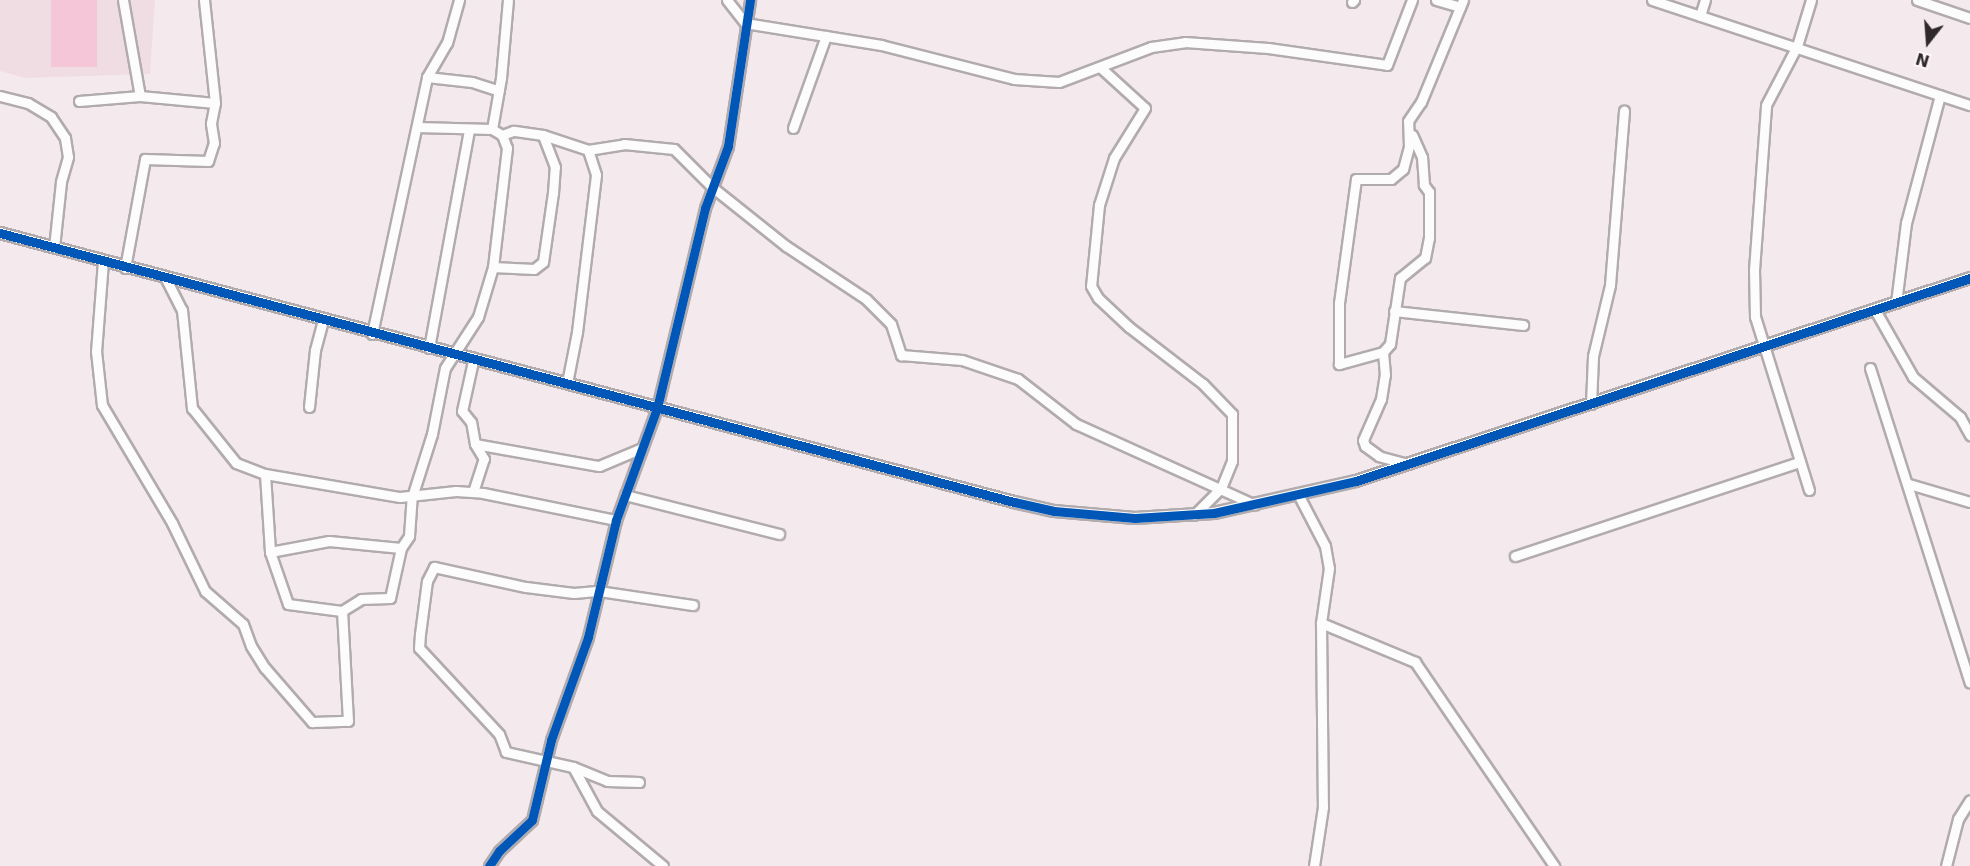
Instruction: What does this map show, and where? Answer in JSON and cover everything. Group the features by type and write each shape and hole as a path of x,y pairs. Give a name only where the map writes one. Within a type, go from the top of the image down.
{"street":[{"path":"123,0 141,96"},
{"path":"125,268 145,159 208,161 214,143 211,123 215,103 204,0"},
{"path":"372,334 428,77 447,43 459,0"},
{"path":"492,129 499,92 508,0"},
{"path":"727,0 745,23 926,55 1014,79 1059,82 1101,68 1151,47 1185,42 1268,48 1387,65 1412,0"},
{"path":"489,866 499,851 532,820 546,761 599,591 616,520 657,408 712,187 728,146 750,0"},
{"path":"1408,121 1422,157 1424,185 1430,192 1429,238 1425,258 1400,278 1390,344 1383,352 1340,364 1339,303 1356,179 1391,179 1403,169 1409,146 1408,121 1421,102 1462,4 1436,0"},
{"path":"1652,0 1970,105"},
{"path":"1700,16 1705,0"},
{"path":"1809,490 1755,317 1754,270 1761,129 1766,105 1797,46 1811,0"},
{"path":"1917,0 1970,18"},
{"path":"793,128 826,36"},
{"path":"1101,68 1145,108 1114,158 1099,205 1091,285 1098,298 1129,327 1203,384 1232,414 1232,460 1221,489 1194,515"},
{"path":"428,77 472,82 499,92"},
{"path":"1896,303 1906,223 1940,94"},
{"path":"0,96 27,103 51,117 65,138 69,157 61,182 54,247"},
{"path":"79,101 141,96 215,103"},
{"path":"1590,404 1593,356 1610,285 1624,111"},
{"path":"265,474 270,552 288,604 342,611 361,599 390,598 401,548 409,536 412,497 432,434 445,368 456,356 478,317 493,267 506,160 502,135 492,129 468,131 417,127"},
{"path":"429,348 468,131"},
{"path":"502,135 513,131 543,135 588,150 624,144 674,148 712,187 786,246 866,299 891,324 901,355 962,360 1018,379 1076,424 1143,452 1152,462 1257,506"},
{"path":"493,267 534,269 543,261 555,167 543,135"},
{"path":"567,383 595,203 596,175 588,150"},
{"path":"0,233 473,361 567,383 1054,511 1135,518 1194,515 1257,506 1299,496 1408,464 1970,278"},
{"path":"103,261 96,351 102,405 171,523 205,591 243,624 251,646 265,669 312,722 348,721 342,611"},
{"path":"166,279 182,310 192,408 236,463 265,474 412,497 473,492 616,520"},
{"path":"1875,310 1913,377 1960,417 1970,435"},
{"path":"1394,311 1523,325"},
{"path":"309,407 315,350 323,321"},
{"path":"1383,352 1381,399 1362,440 1379,456 1408,464"},
{"path":"473,361 462,411 471,422 475,444 484,459 473,492"},
{"path":"1870,368 1909,484 1925,551 1970,683"},
{"path":"475,444 599,466 642,448"},
{"path":"1515,556 1800,462"},
{"path":"1909,484 1970,502"},
{"path":"625,495 779,534"},
{"path":"1299,496 1325,546 1329,568 1321,622 1323,807 1314,866"},
{"path":"270,552 329,541 401,548"},
{"path":"639,782 607,781 573,767 506,752 499,734 419,648 427,581 434,567 526,587 574,592 599,591 693,605"},
{"path":"1321,622 1415,662 1554,866"},
{"path":"573,767 597,811 663,866"},
{"path":"1946,866 1958,819 1970,800"}],"shaded area":[{"path":"0,0 155,0 150,74 25,78 0,71"},
{"path":"51,0 97,0 97,67 51,67"}],"cycle path":[{"path":"489,866 499,851 532,820 551,740 588,637 616,520 657,408 705,208 728,146 750,0"},
{"path":"0,233 1014,502 1054,511 1135,518 1214,513 1356,481 1970,278"}]}
